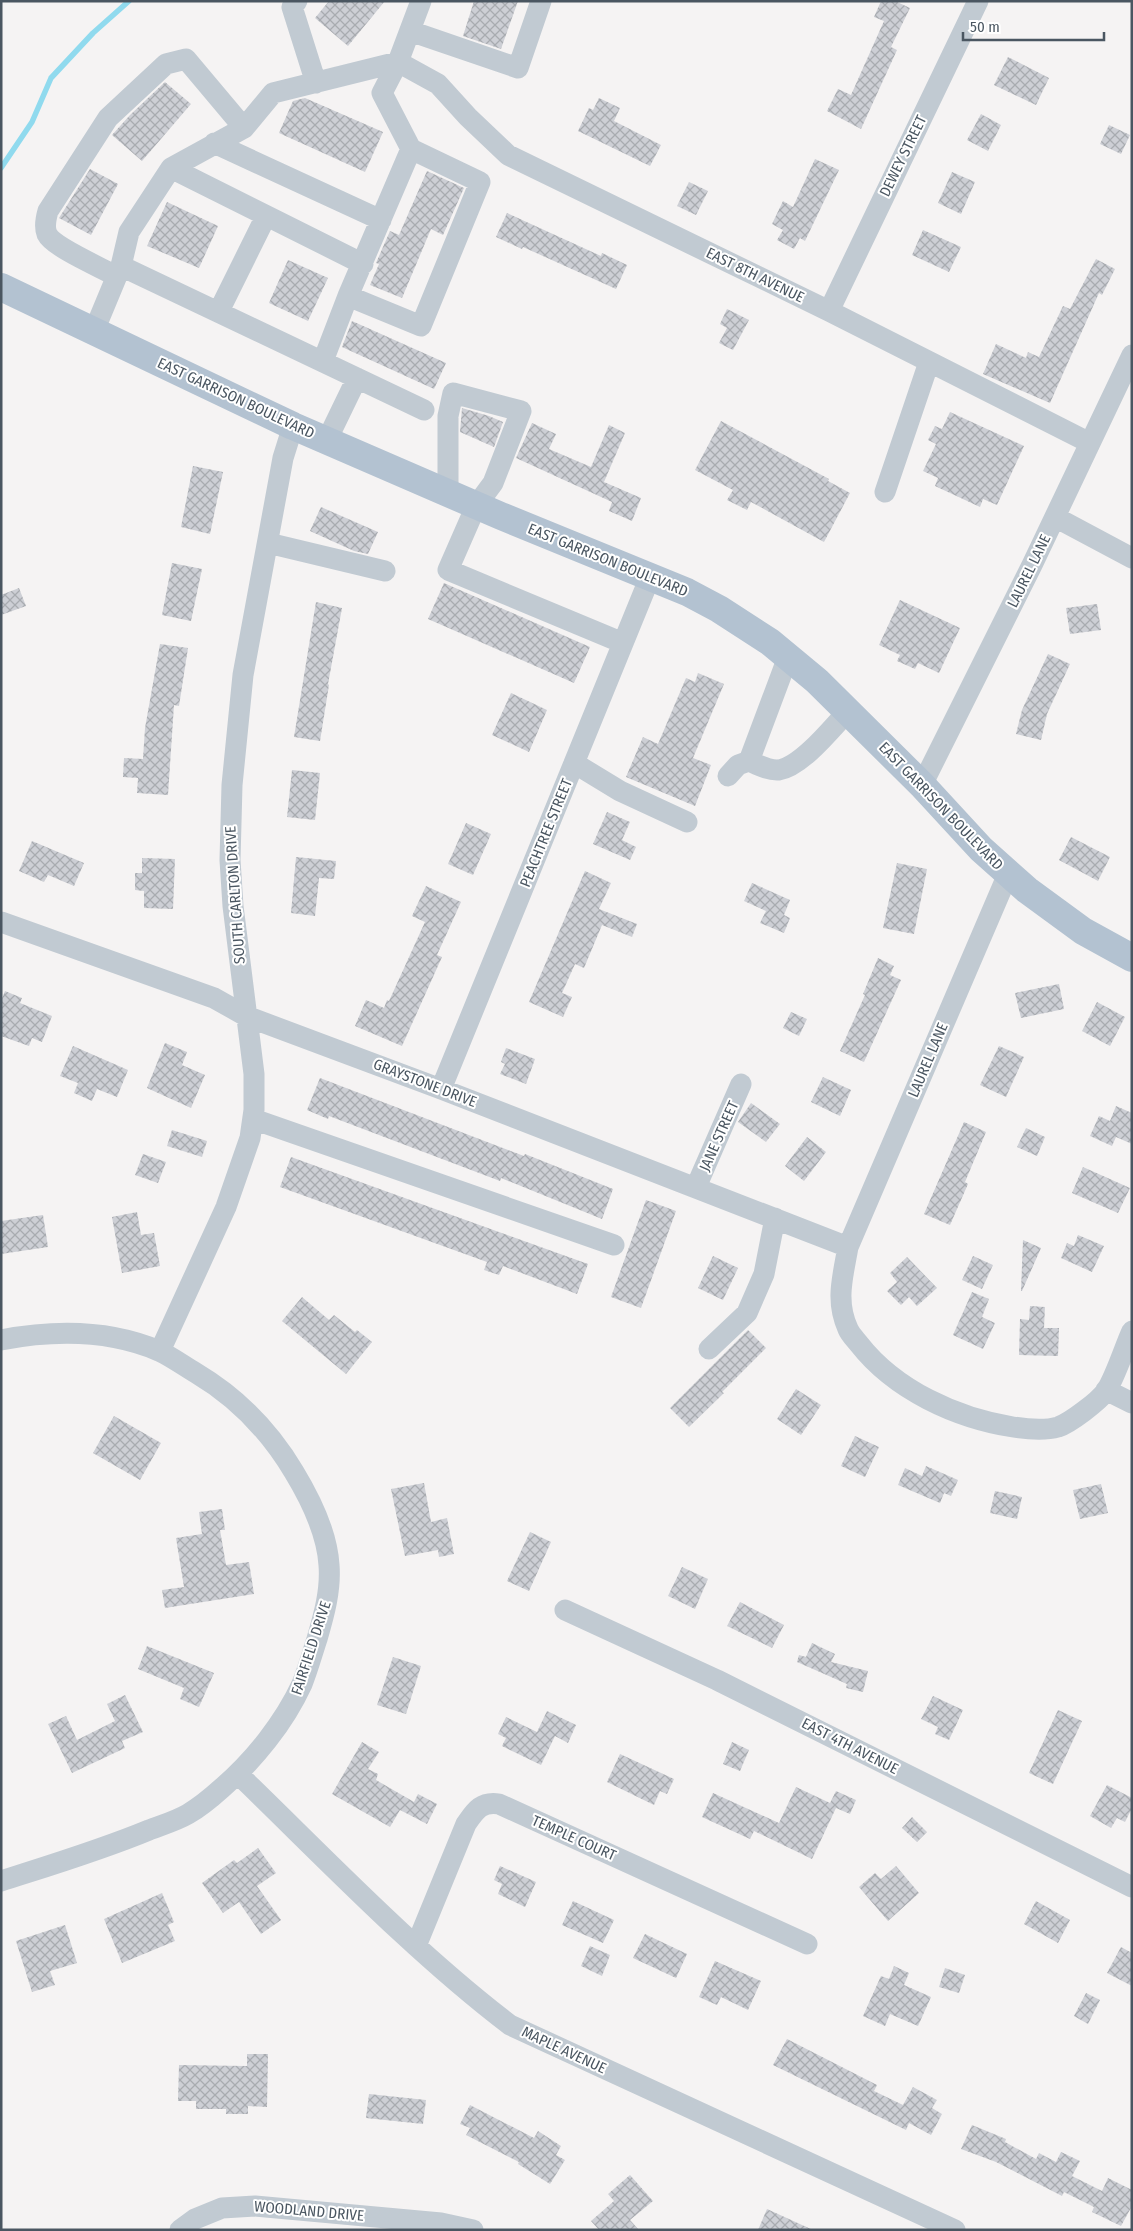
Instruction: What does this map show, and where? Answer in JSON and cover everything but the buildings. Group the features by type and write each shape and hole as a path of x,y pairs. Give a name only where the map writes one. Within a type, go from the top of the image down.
{"main road":[{"name":"EAST GARRISON BOULEVARD","path":"1,287 293,426 476,506 650,577 719,609 770,642 817,681 922,785 958,826 1008,874 1075,925 1132,958"}],"street":[{"path":"297,1 292,6 316,82"},
{"path":"348,296 421,326 480,182 411,149 382,93 398,62 421,1"},
{"path":"410,31 518,68 542,1"},
{"name":"DEWEY STREET","path":"829,311 978,1"},
{"path":"244,128 186,59 166,64 108,118 48,211 45,222 47,234 55,243 119,271 220,311 424,410"},
{"path":"94,332 119,271 129,232 171,168 244,128 273,93 398,62"},
{"name":"EAST 8TH AVENUE","path":"398,62 438,84 468,117 508,155 829,311 1090,443"},
{"path":"214,143 381,220"},
{"path":"323,361 348,296 411,149"},
{"path":"171,168 363,264"},
{"path":"220,311 266,216"},
{"name":"LAUREL LANE","path":"922,785 1055,517 1132,355"},
{"path":"885,492 929,362"},
{"path":"327,440 357,378"},
{"path":"448,493 448,416 453,393 521,411 493,483 476,506 448,570 623,643"},
{"name":"SOUTH CARLTON DRIVE","path":"160,1351 226,1207 243,1161 253,1119 254,1074 230,860 232,786 243,675 283,458 293,426"},
{"path":"1055,517 1132,558"},
{"path":"268,543 385,571"},
{"name":"PEACHTREE STREET","path":"442,1089 650,577"},
{"path":"749,761 788,657"},
{"path":"728,776 738,765 749,761 765,768 779,770 793,764 810,750 848,711"},
{"path":"574,763 620,791 687,822"},
{"name":"LAUREL LANE","path":"1008,874 848,1247 839,1301 848,1330 866,1354 889,1374 914,1391 969,1417 998,1425 1029,1430 1058,1427 1083,1411 1106,1390"},
{"name":"GRAYSTONE DRIVE","path":"1,922 214,998 246,1016 442,1089 848,1247"},
{"name":"JANE STREET","path":"696,1188 742,1084"},
{"path":"253,1119 614,1245"},
{"path":"709,1348 747,1313 764,1274 775,1218"},
{"path":"1132,1331 1106,1390 1132,1403"},
{"name":"FAIRFIELD DRIVE","path":"1,1340 30,1334 100,1335 160,1351 221,1388 244,1407 283,1453 312,1506 324,1535 329,1564 328,1594 322,1623 303,1682 289,1709 272,1734 238,1774 188,1814 120,1842 1,1882"},
{"name":"EAST 4TH AVENUE","path":"565,1610 717,1680 1132,1887"},
{"name":"MAPLE AVENUE","path":"238,1774 416,1946 475,1998 510,2025 955,2230"},
{"name":"TEMPLE COURT","path":"416,1946 466,1824 476,1810 482,1805 491,1803 499,1804 807,1944"},
{"name":"WOODLAND DRIVE","path":"180,2230 195,2219 222,2208 255,2206 441,2223 473,2230"}],"waterway":[{"path":"1,168 32,122 51,78 93,33 129,1"}]}
